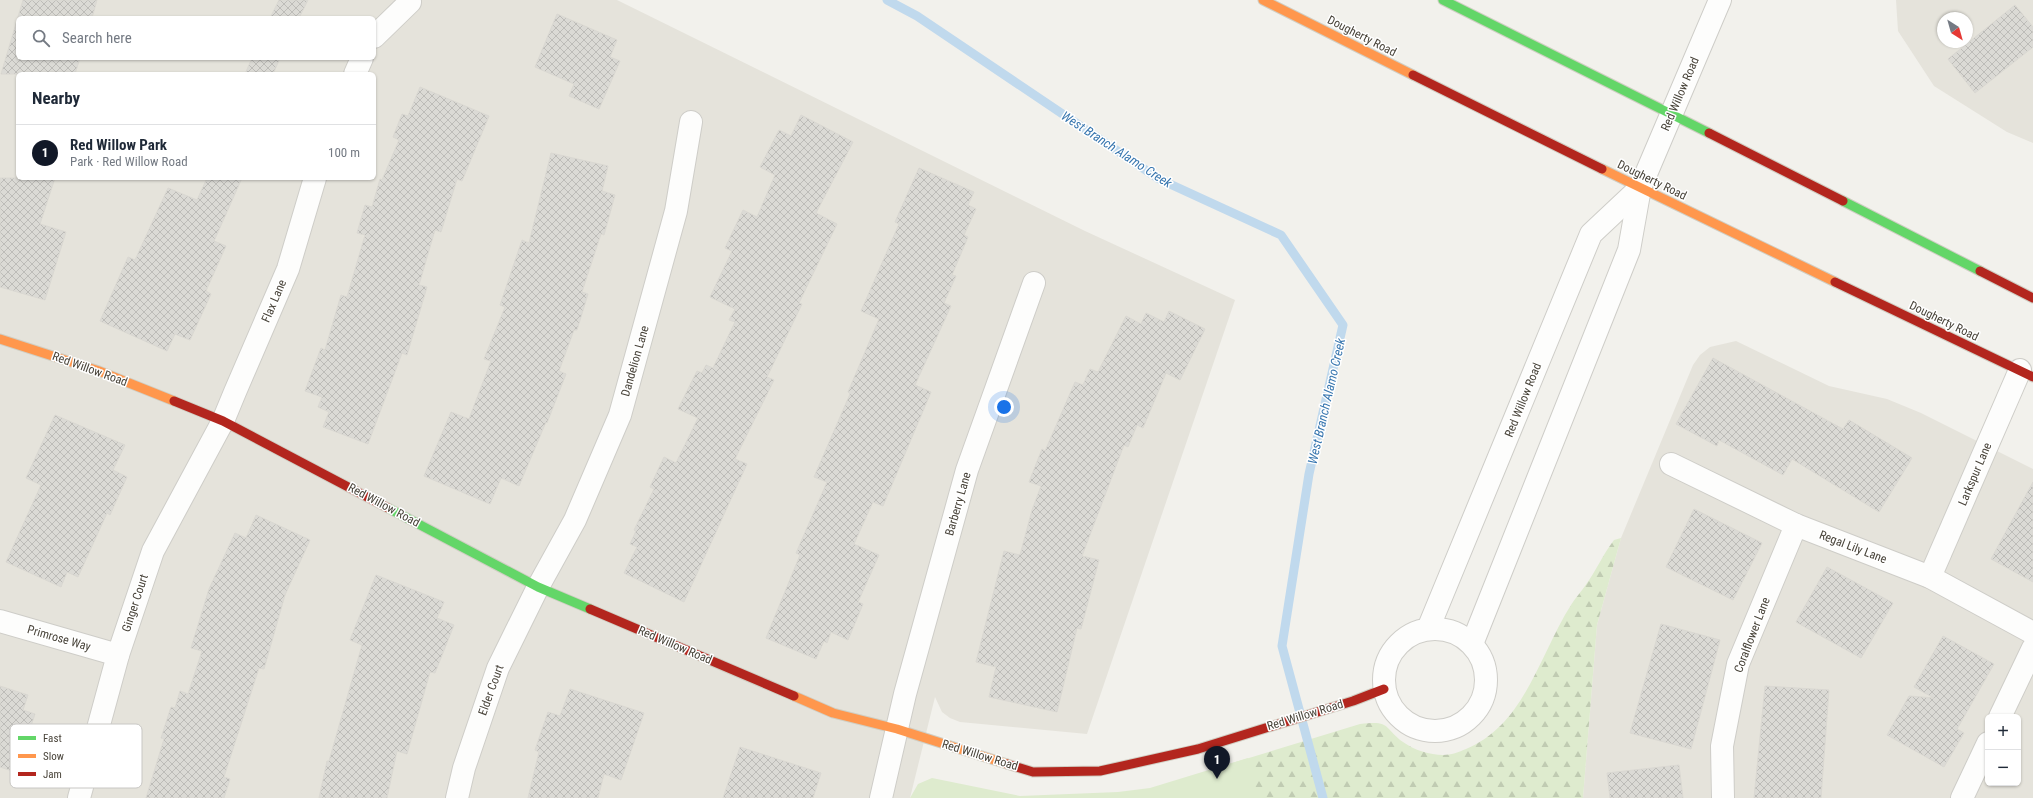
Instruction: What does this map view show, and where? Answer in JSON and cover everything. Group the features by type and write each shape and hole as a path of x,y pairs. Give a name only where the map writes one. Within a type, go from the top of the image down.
{"main road":[{"name":"Dougherty Road","path":"1263,0 1640,188 2026,374"},
{"path":"1443,0 1672,114 2033,298"},
{"name":"Red Willow Road","path":"0,338 99,371 223,421 538,587 833,713 897,730 1033,772 1100,771 1198,748 1353,701 1384,689"}],"street":[{"name":"Red Willow Road","path":"1472,644 1629,250 1640,188 1720,0"},
{"path":"376,35 410,2"},
{"path":"356,72 361,60"},
{"name":"Dandelion Lane","path":"538,587 575,520 620,415 676,211 691,122"},
{"name":"Flax Lane","path":"223,421 288,269 314,180"},
{"name":"Red Willow Road","path":"1428,628 1591,234 1640,188"},
{"name":"Barberry Lane","path":"881,798 905,694 967,470 1034,283"},
{"name":"Larkspur Lane","path":"1930,577 2026,374"},
{"name":"Ginger Court","path":"99,724 118,655 152,551 223,421"},
{"name":"Regal Lily Lane","path":"1671,464 1796,525 1930,577 2033,633"},
{"name":"Coralflower Lane","path":"1723,798 1722,746 1738,664 1796,525"},
{"name":"Elder Court","path":"457,798 464,768 498,668 538,587"},
{"name":"Primrose Way","path":"0,621 118,655"},
{"path":"1428,628 1452,631 1472,644 1482,657 1486,672 1486,688 1482,702 1473,715 1461,724 1446,730 1431,731 1418,728 1406,722 1396,713 1389,702 1384,689 1385,669 1393,650 1403,640 1415,632 1428,628"},
{"path":"2001,714 2033,648"},
{"path":"1962,798 1985,749"},
{"name":"Ginger Court","path":"79,798 82,788"}],"shaded area":[{"path":"0,0 617,0 1085,231 1235,300 1087,734 960,722 950,718 942,712 935,697 910,798 0,798"},
{"path":"1896,0 2033,0 2033,143 2007,132 1934,86 1898,31"},
{"path":"1736,341 1829,386 1887,399 1921,413 2033,469 2033,798 1583,798 1597,625 1621,538 1693,365 1700,355 1710,347"}],"green space":[{"path":"1621,538 1597,625 1583,798 1238,798 1226,765 1360,724 1382,724 1407,745 1422,752 1438,755 1458,752 1486,738 1503,723 1517,706 1573,602 1589,580 1614,540"},
{"path":"1248,758 1258,798 910,798 918,784 932,778 1020,796 1118,792 1150,788"}],"building":[{"path":"23,0 97,0 93,16 18,16"},
{"path":"279,0 308,0 300,16 271,16"},
{"path":"2015,5 2033,27 2033,47 1975,93 1948,59 1962,48 1973,48 1973,39"},
{"path":"557,14 617,40 610,57 620,61 599,109 569,96 574,84 535,67"},
{"path":"16,24 16,60 79,60 76,72 16,72 16,74 1,74"},
{"path":"251,60 279,60 274,72 246,72"},
{"path":"420,87 489,116 462,181 457,179 441,232 435,230 419,285 427,287 407,355 402,353 368,444 323,427 329,412 318,407 322,397 305,391 321,348 325,350 341,295 347,297 365,235 357,233 365,205 372,207 380,179 382,180 399,140 393,137 402,114 408,116"},
{"path":"801,115 853,142 816,213 837,224 799,303 802,304 767,377 774,380 735,459 747,464 684,602 624,573 637,547 630,544 636,531 634,530 654,489 650,487 664,457 676,463 698,418 678,409 697,371 702,373 706,365 713,368 735,322 729,320 735,309 710,297 732,251 725,248 743,210 757,217 775,175 760,167 779,130 791,136"},
{"path":"551,153 608,166 602,191 615,195 604,235 601,234 582,292 588,294 577,330 574,330 559,371 566,374 547,423 546,422 519,486 501,478 490,504 424,476 451,412 469,419 491,361 484,359 505,307 500,305 522,240 529,243"},
{"path":"919,168 974,192 968,205 976,209 964,235 968,237 952,275 956,276 944,303 951,306 915,385 931,392 883,506 873,502 854,544 879,555 858,602 863,604 848,640 831,632 827,643 824,641 816,659 766,638 800,555 796,553 827,482 814,477 850,394 848,392 879,319 861,311 899,224 895,222"},
{"path":"0,178 16,178 16,180 54,180 40,224 66,232 45,300 0,287"},
{"path":"206,180 241,180 214,241 226,246 206,291 211,294 190,340 175,334 167,351 100,321 128,257 135,260 168,188 197,200"},
{"path":"1169,311 1205,329 1180,380 1166,373 1143,428 1137,425 1128,447 1124,445 1082,556 1099,560 1081,629 1077,628 1057,712 989,697 996,667 976,662 1004,551 1020,555 1032,510 1041,486 1029,482 1042,449 1045,451 1075,382 1083,385 1090,369 1098,372 1126,316 1141,324 1146,313 1164,322"},
{"path":"1713,358 1843,429 1849,420 1912,458 1879,512 1792,459 1783,475 1719,440 1717,446 1676,424"},
{"path":"55,415 125,445 113,470 127,477 110,515 107,513 78,577 67,572 61,587 6,562 41,485 26,478"},
{"path":"2033,482 2033,582 1991,559"},
{"path":"1694,509 1762,543 1733,600 1666,567"},
{"path":"256,515 310,540 285,595 264,669 259,668 224,777 230,779 224,798 146,798 164,739 161,738 171,707 175,708 180,691 188,694 202,651 191,648 209,589 235,533 246,538"},
{"path":"1827,567 1893,603 1861,658 1796,622"},
{"path":"376,575 444,602 437,618 454,625 435,673 430,672 407,754 397,751 387,798 319,798 327,761 329,761 362,645 350,640"},
{"path":"1661,624 1720,640 1691,749 1630,733"},
{"path":"1943,636 1994,664 1957,729 1964,733 1944,767 1887,735 1909,696 1934,698 1914,687"},
{"path":"0,686 28,695 23,710 35,714 32,724 10,724 10,770 0,767"},
{"path":"1765,686 1829,690 1821,798 1754,798"},
{"path":"570,689 644,713 621,780 604,774 598,798 528,798 539,752 535,750 548,712 560,716"},
{"path":"740,747 821,773 813,798 723,798"},
{"path":"1679,765 1683,798 1610,798 1607,773"}],"waterway":[{"name":"West Branch Alamo Creek","path":"887,0 917,16 1159,179 1281,235 1343,325 1309,474 1282,646 1323,798"}],"traffic: fast":[{"path":"1443,0 1709,133"},
{"path":"1843,201 1980,271"},
{"path":"388,508 538,587 590,609"}],"traffic: slow":[{"path":"1263,0 1413,75"},
{"path":"1602,169 1835,282"},
{"path":"0,339 99,371 174,401"},
{"path":"794,696 833,713 897,729 1007,764"}],"traffic: jam":[{"path":"1413,75 1602,169"},
{"path":"1709,133 1843,201"},
{"path":"1980,271 2033,298"},
{"path":"1835,282 2033,377"},
{"path":"174,401 223,421 388,508"},
{"path":"590,609 794,696"},
{"path":"1007,764 1033,772 1100,771 1198,749 1353,701 1384,689"}],"place":[{"name":"Red Willow Park","path":"1217,779"}]}
